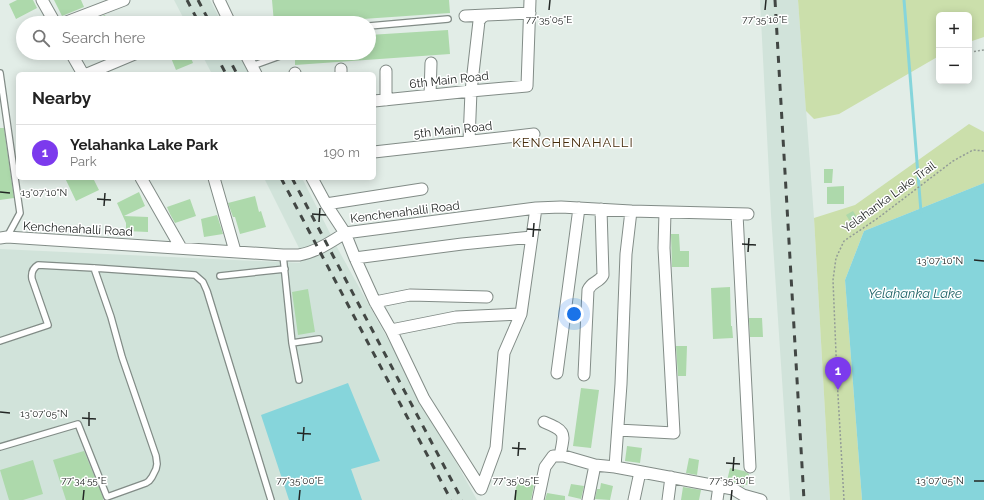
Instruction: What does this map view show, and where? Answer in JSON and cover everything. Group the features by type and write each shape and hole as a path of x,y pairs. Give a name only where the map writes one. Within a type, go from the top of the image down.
{"street":[{"path":"42,0 51,16"},
{"path":"82,16 124,0"},
{"path":"219,0 227,16"},
{"path":"465,16 530,13 530,0"},
{"name":"6th Main Road","path":"376,102 528,86 530,13"},
{"path":"469,141 471,91 479,21 482,16 486,15"},
{"path":"75,60 82,72"},
{"path":"92,72 120,60"},
{"path":"249,60 254,70"},
{"path":"430,96 431,63"},
{"path":"386,71 386,100"},
{"name":"5th Main Road","path":"376,152 534,134"},
{"path":"142,180 181,248"},
{"path":"215,180 235,251"},
{"path":"313,180 344,233 375,302 391,330 424,399 481,488 496,448 504,354 521,314 536,208"},
{"path":"326,204 422,189"},
{"name":"Kenchenahalli Road","path":"4,238 299,255 319,249 344,233 536,208 561,207 631,211 742,214 750,467"},
{"path":"557,373 579,208"},
{"path":"584,375 588,290 590,285 601,279 603,275 601,209"},
{"path":"615,467 621,376 626,254 631,211"},
{"path":"618,430 674,433 664,248 665,212"},
{"path":"355,258 462,244 532,237"},
{"path":"375,302 410,295 487,297"},
{"path":"391,330 456,317 521,314"},
{"path":"544,422 558,428 561,431 563,436 560,456"},
{"path":"538,500 545,467 553,456 564,456 596,465 733,488 744,495 761,500"},
{"path":"588,500 596,465"},
{"path":"634,500 640,472"},
{"path":"668,500 671,477"},
{"path":"717,500 719,486"}],"lane":[{"path":"376,25 448,19"},
{"path":"254,70 271,60"},
{"path":"0,73 20,213 4,238"},
{"path":"283,255 292,343 299,380"},
{"path":"0,340 48,325 32,279 33,271 38,265 194,275 203,282 207,291 270,500"},
{"path":"0,447 78,424 107,497 146,483 155,473 157,464 156,456 122,357 111,317 94,268"},
{"path":"220,276 284,269"},
{"path":"292,343 319,339"}],"path":[{"path":"972,52 984,50"},
{"name":"Yelahanka Lake Trail","path":"844,500 836,378 833,288 836,258 844,241 878,218 953,161 973,150 984,151"}],"shaded area":[{"path":"174,0 210,0 218,16 182,16"},
{"path":"760,0 798,0 814,218 830,500 790,500 771,214"},
{"path":"205,60 242,60 248,72 211,72"},
{"path":"265,180 303,180 339,251 477,500 0,500 0,249 300,263 299,248"}],"green space":[{"path":"798,0 984,0 984,37 972,41 972,12 936,12 936,58 839,114 814,119 806,111"},
{"path":"969,124 984,132 984,183 864,231 845,280 862,500 830,500 814,218 855,205"}],"water":[{"name":"Yelahanka Lake","path":"984,183 984,500 862,500 845,280 864,231"},
{"path":"348,383 380,461 351,469 362,500 289,500 261,415"}],"building":[{"path":"17,0 33,0 37,8 22,16 16,16 16,19 9,4"},
{"path":"54,0 81,0 84,7 62,16"},
{"path":"272,0 449,0 450,13 376,18 376,16 273,16"},
{"path":"448,30 450,54 376,59 376,35"},
{"path":"172,60 192,60 193,63 176,70"},
{"path":"295,60 365,60 295,65"},
{"path":"0,128 4,128 14,198 0,200"},
{"path":"824,169 833,169 832,183 824,183"},
{"path":"66,180 94,180 99,190 76,201"},
{"path":"844,186 844,204 827,204 827,187"},
{"path":"139,192 145,206 124,216 148,217 148,232 126,231 126,223 117,203"},
{"path":"255,196 259,212 261,211 266,227 240,234 235,217 233,217 228,203"},
{"path":"190,199 196,216 175,223 167,207"},
{"path":"853,211 858,219 851,223 846,215"},
{"path":"217,215 223,234 204,237 201,219"},
{"path":"671,234 679,234 680,251 689,251 689,267 672,267"},
{"path":"730,287 731,326 733,338 713,339 711,288"},
{"path":"308,289 315,332 298,335 292,292"},
{"path":"749,318 762,318 763,337 750,337"},
{"path":"676,346 687,346 686,376 678,376"},
{"path":"581,388 599,390 591,448 573,446"},
{"path":"627,446 642,448 640,463 625,461"},
{"path":"84,451 103,500 66,500 53,460"},
{"path":"689,458 699,460 697,475 686,473"},
{"path":"33,460 43,494 23,500 9,500 0,470"},
{"path":"730,468 744,471 749,474 747,485 744,484 744,487 727,481"},
{"path":"517,482 534,485 531,500 514,500"},
{"path":"601,483 613,486 610,500 595,499 597,489 600,489"},
{"path":"571,484 584,486 581,499 568,496"},
{"path":"683,487 701,490 699,500 681,500"},
{"path":"547,493 565,496 565,500 545,500"}],"waterway":[{"path":"904,0 921,212"}],"railway":[{"path":"187,0 195,16"},
{"path":"198,0 206,16"},
{"path":"775,0 804,500"},
{"path":"219,60 225,72"},
{"path":"230,60 236,72"},
{"path":"282,180 451,500"},
{"path":"293,180 462,500"}],"place":[{"name":"Yelahanka Lake Park","path":"838,390"}],"district":[{"name":"KENCHENAHALLI","path":"573,142"}]}
